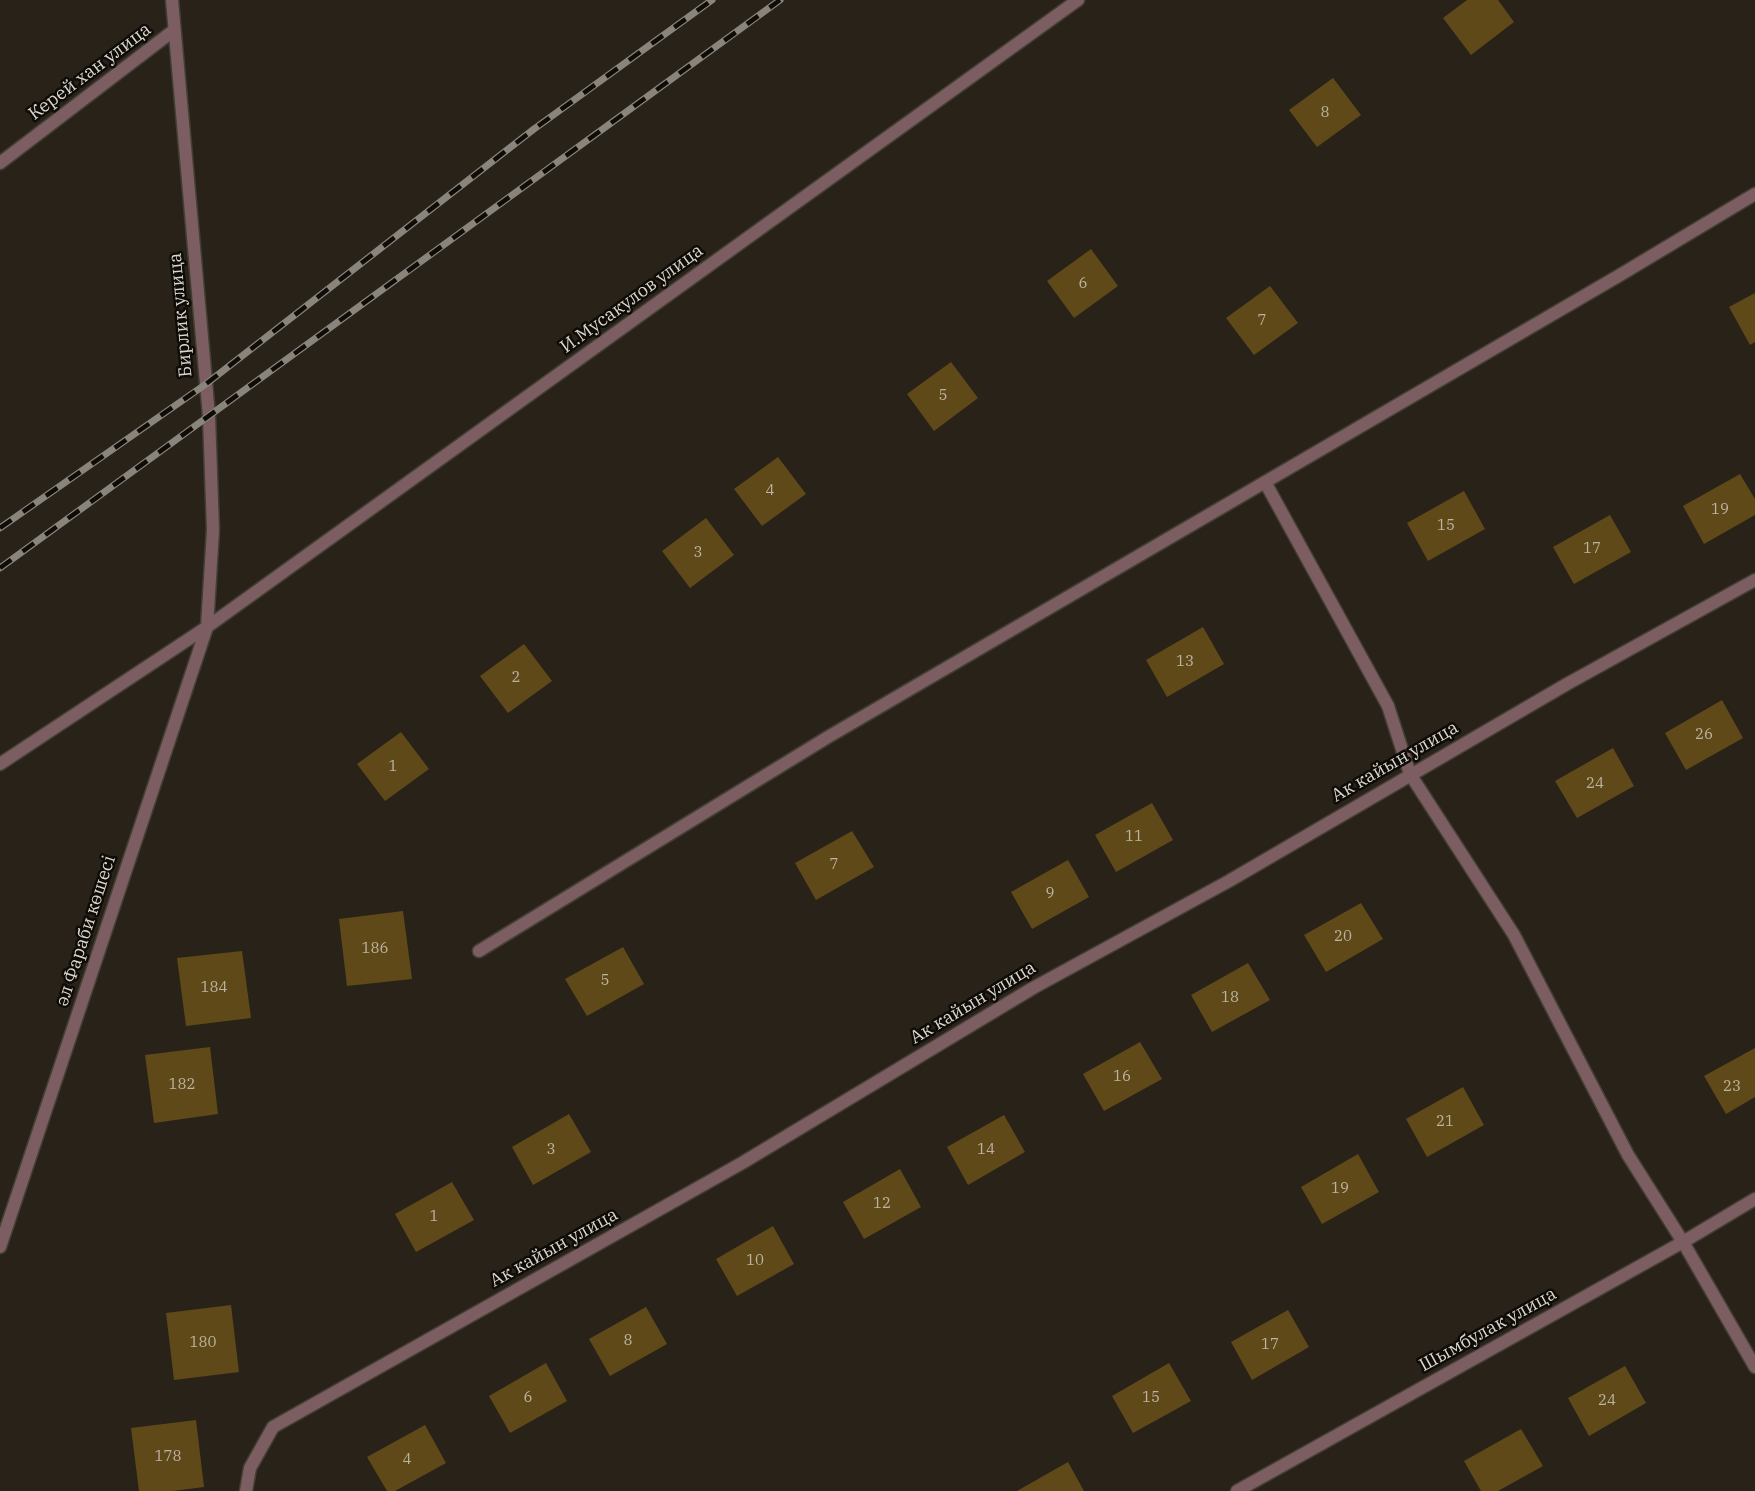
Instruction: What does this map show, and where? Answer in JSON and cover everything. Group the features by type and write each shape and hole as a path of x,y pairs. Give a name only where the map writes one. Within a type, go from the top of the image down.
{"street":[{"name":"Бирлик улица","path":"172,0 209,416 213,530 207,627"},
{"name":"И.Мусакулов улица","path":"0,764 207,627 1078,0"},
{"name":"Керей хан улица","path":"0,163 173,31"},
{"path":"479,951 828,737 1755,194"},
{"path":"1265,482 1388,706 1410,774 1514,935 1628,1155 1683,1242 1755,1367"},
{"name":"Ак кайын улица","path":"246,1491 250,1468 273,1427 742,1163 1033,988 1229,881 1410,774 1755,580"},
{"name":"әл Фараби көшесі","path":"0,1247 207,627"},
{"name":"Шымбулак улица","path":"1237,1491 1683,1242 1755,1199"}],"building":[{"path":"1467,0 1498,0 1514,22 1471,55 1443,18"},
{"path":"1333,78 1361,115 1317,147 1289,110"},
{"path":"1091,249 1118,286 1074,318 1047,281"},
{"path":"1270,286 1298,323 1254,355 1226,318"},
{"path":"1755,293 1755,342 1750,345 1729,307"},
{"path":"951,362 978,398 934,431 907,394"},
{"path":"778,457 806,494 762,526 734,489"},
{"path":"1740,474 1755,499 1755,515 1704,544 1683,506"},
{"path":"1464,491 1485,529 1428,561 1407,523"},
{"path":"1610,515 1631,552 1574,584 1553,547"},
{"path":"706,518 734,555 690,588 662,551"},
{"path":"1203,627 1224,664 1167,697 1146,660"},
{"path":"524,644 552,681 508,713 480,676"},
{"path":"1722,700 1743,738 1686,770 1665,733"},
{"path":"401,732 429,769 385,801 357,764"},
{"path":"1613,748 1634,786 1577,818 1555,781"},
{"path":"1152,803 1173,840 1116,872 1095,835"},
{"path":"852,831 874,867 816,900 795,863"},
{"path":"1068,860 1089,897 1032,929 1011,892"},
{"path":"1361,903 1383,939 1326,972 1304,935"},
{"path":"403,911 412,979 347,986 339,919"},
{"path":"623,947 644,984 587,1016 565,979"},
{"path":"242,951 251,1018 186,1026 177,958"},
{"path":"1248,963 1270,1000 1212,1032 1191,995"},
{"path":"1140,1042 1162,1079 1104,1111 1083,1074"},
{"path":"210,1047 218,1114 154,1123 145,1055"},
{"path":"1755,1048 1755,1097 1726,1114 1704,1076"},
{"path":"1463,1087 1484,1125 1427,1157 1406,1119"},
{"path":"569,1114 591,1152 533,1185 512,1147"},
{"path":"1004,1115 1025,1152 968,1185 947,1147"},
{"path":"1358,1154 1379,1192 1322,1224 1301,1187"},
{"path":"900,1169 921,1207 864,1239 843,1202"},
{"path":"452,1182 474,1220 416,1252 395,1214"},
{"path":"773,1226 794,1264 737,1296 716,1259"},
{"path":"231,1305 239,1372 174,1380 166,1313"},
{"path":"646,1307 667,1344 610,1376 589,1339"},
{"path":"1288,1310 1309,1347 1252,1380 1231,1342"},
{"path":"546,1363 567,1401 510,1433 489,1396"},
{"path":"1169,1363 1191,1401 1133,1433 1112,1396"},
{"path":"1625,1366 1646,1403 1589,1436 1568,1398"},
{"path":"196,1420 204,1487 173,1491 139,1491 131,1428"},
{"path":"425,1425 446,1463 395,1491 387,1491 367,1457"},
{"path":"1521,1429 1543,1466 1498,1491 1481,1491 1464,1461"},
{"path":"1068,1462 1084,1491 1017,1491"}],"railway":[{"path":"0,528 206,384 534,129 712,0"},
{"path":"0,568 780,0"}]}
